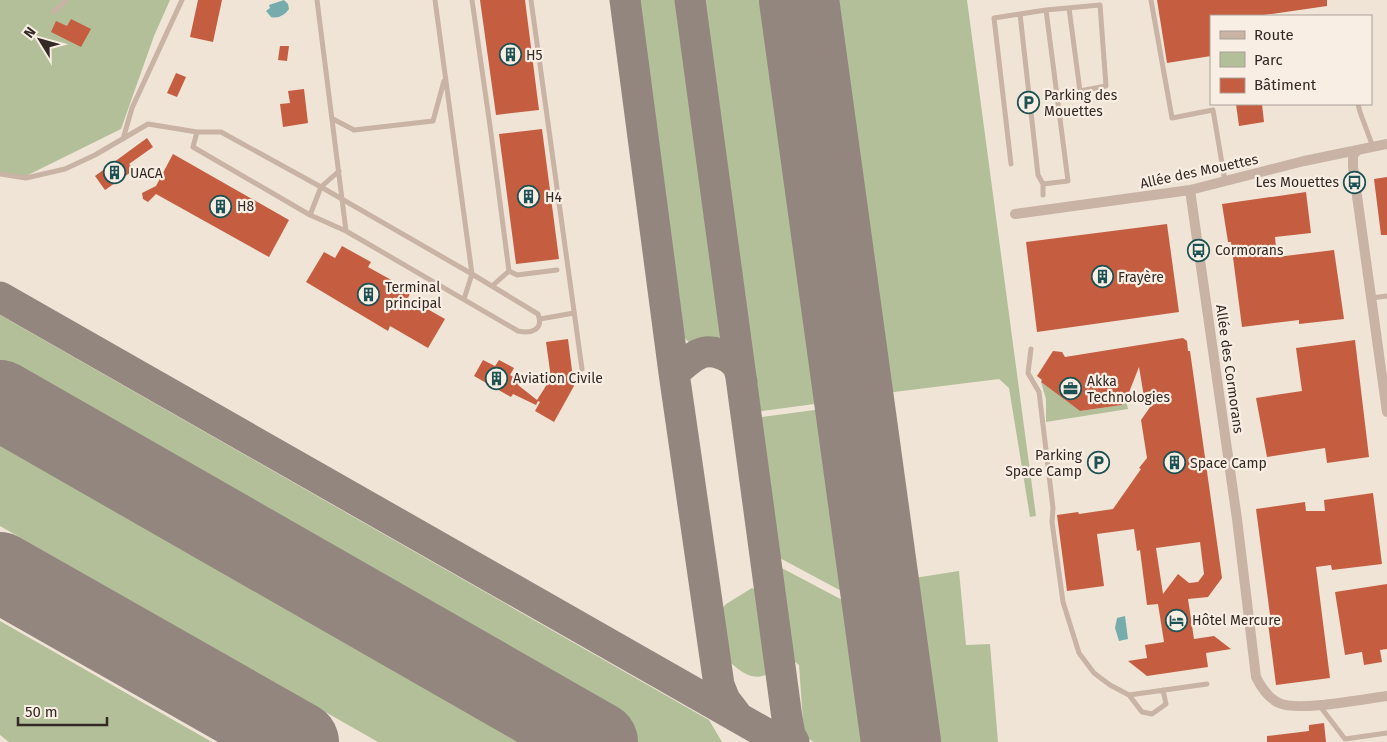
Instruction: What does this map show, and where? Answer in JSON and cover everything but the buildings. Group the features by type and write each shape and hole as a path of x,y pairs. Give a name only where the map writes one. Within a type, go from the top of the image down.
{"street":[{"name":"Allée des Mouettes","path":"1016,214 1190,190 1304,161 1387,144"},
{"path":"1357,151 1353,155 1352,161 1387,412"},
{"name":"Allée des Cormorans","path":"1190,190 1237,518 1256,677 1269,696 1278,703 1289,706 1306,706 1387,696"}],"lane":[{"path":"54,12 66,0"},
{"path":"123,139 132,108 182,0"},
{"path":"318,0 346,231"},
{"path":"435,0 472,274 464,299"},
{"path":"472,0 509,270"},
{"path":"531,0 582,369"},
{"path":"1151,0 1172,118 1213,110 1225,182"},
{"path":"1011,164 994,18 1046,10 1100,5 1106,86 1080,91 1069,8"},
{"path":"1043,184 1068,182 1046,10"},
{"path":"1020,14 1038,175 1043,184 1045,211"},
{"path":"333,120 354,130 433,121 445,79"},
{"path":"1358,105 1374,147"},
{"path":"0,174 26,178 65,169 96,155 148,124 197,132 221,132 321,187 538,314 540,319 538,326 534,331 526,333 518,331 346,231 310,215 193,147 197,132"},
{"path":"310,215 321,187 340,171"},
{"path":"509,270 517,275 557,270"},
{"path":"492,286 509,270"},
{"path":"1371,298 1387,296"},
{"path":"540,319 574,313"},
{"path":"1031,349 1028,374 1039,392 1053,508 1052,522 1063,602 1079,653 1094,673 1110,685 1129,695 1142,712 1152,714 1166,704 1163,690"},
{"path":"1129,695 1207,684"},
{"path":"1319,704 1345,739 1387,734"}],"green space":[{"path":"0,0 170,0 154,36 121,129 26,176 0,173"},
{"path":"636,0 681,0 725,326 719,338 706,344 691,344 681,335"},
{"path":"699,0 767,0 822,403 754,412"},
{"path":"825,0 967,0 1036,516 1030,517 1009,388 999,379 878,394"},
{"path":"0,315 709,720 722,742 378,742 0,526"},
{"path":"1041,382 1080,411 1122,405 1126,400 1128,409 1046,422 1046,399"},
{"path":"822,409 847,594 776,556 755,418"},
{"path":"776,565 848,603 867,731 864,742 814,742 804,736 799,665 787,656"},
{"path":"959,571 966,645 990,644 998,742 928,742 906,586 914,578"},
{"path":"752,588 762,593 773,671 759,676 748,675 727,660 719,612 726,604"},
{"path":"0,621 212,742 9,742 0,735"}],"water":[{"path":"284,0 288,4 289,9 279,17 271,17 266,11 270,8 269,5"},
{"path":"1125,616 1128,639 1119,641 1115,628 1117,618"}],"taxiway":[{"path":"625,0 674,373 719,685 725,700 738,717"},
{"path":"690,0 787,718 790,735 794,742"},
{"path":"0,297 781,742"},
{"path":"674,373 699,354 715,352 726,356 735,363 739,369 742,382"},
{"path":"893,742 898,726"}],"runway":[{"path":"799,0 901,742"},
{"path":"0,400 598,742"},
{"path":"0,572 299,742"}],"place":[{"name":"H5","path":"510,55"},
{"name":"Parking des Mouettes","path":"1028,103"},
{"name":"UACA","path":"114,173"},
{"name":"Les Mouettes","path":"1355,182"},
{"name":"H4","path":"529,197"},
{"name":"H8","path":"221,206"},
{"name":"Cormorans","path":"1199,250"},
{"name":"Frayère","path":"1102,277"},
{"name":"Terminal principal","path":"369,295"},
{"name":"Aviation Civile","path":"497,378"},
{"name":"Akka Technologies","path":"1071,389"},
{"name":"Parking Space Camp","path":"1098,463"},
{"name":"Space Camp","path":"1174,463"},
{"name":"Hôtel Mercure","path":"1176,620"}]}
